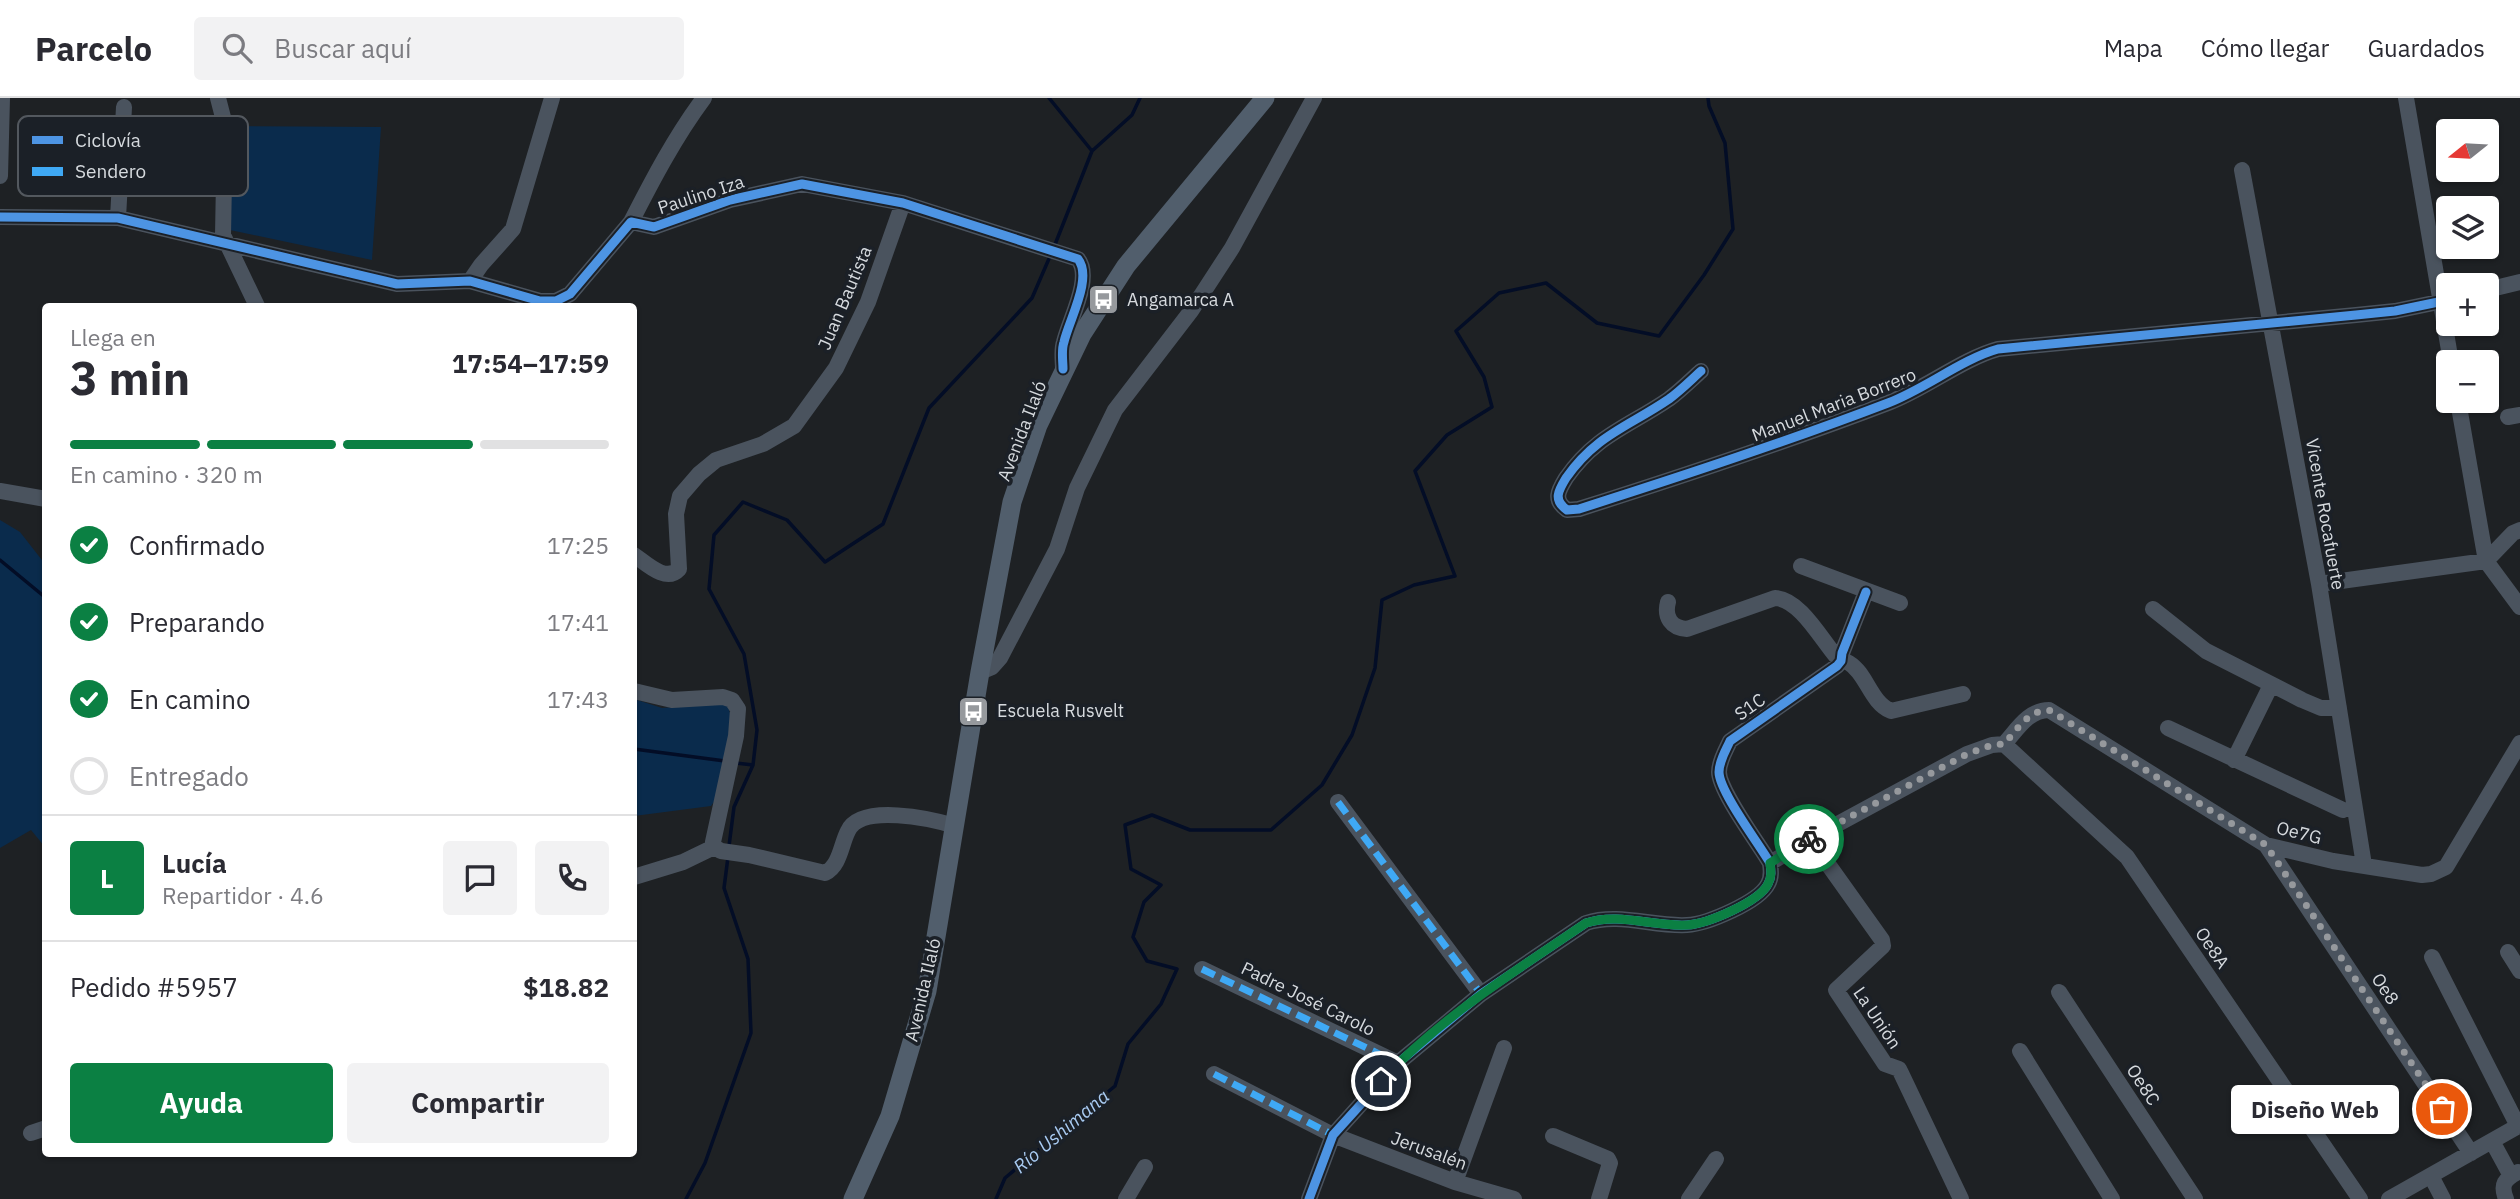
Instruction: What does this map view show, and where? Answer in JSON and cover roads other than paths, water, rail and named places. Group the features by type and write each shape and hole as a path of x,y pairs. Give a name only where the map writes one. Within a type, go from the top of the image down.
{"main road":[{"name":"Avenida Ilaló","path":"857,1198 890,1116 927,991 980,672 1012,502 1038,425 1082,334 1126,265 1265,98"}],"street":[{"path":"0,176 2,98"},
{"path":"218,98 223,116"},
{"path":"470,281 513,229 552,98"},
{"path":"0,217 118,218 397,284 470,281 540,301 555,301 570,294 631,222 659,166 684,124 704,98"},
{"path":"980,672 992,667 1000,658 1057,549 1077,488 1115,410 1191,311 1232,248 1314,98"},
{"path":"2406,98 2439,273"},
{"path":"124,107 124,116"},
{"name":"Vicente Rocafuerte","path":"2242,170 2319,584 2364,865"},
{"name":"Paulino Iza","path":"631,222 654,227 730,200 802,184 903,203 1078,259 1083,264 1084,280 1063,345 1063,369"},
{"path":"118,218 119,196"},
{"path":"224,196 223,235 256,303"},
{"name":"Juan Bautista","path":"637,557 667,576 674,575 679,569 676,514 680,496 699,474 716,460 763,444 794,426 836,368 847,346 868,302 903,203"},
{"path":"2499,287 2520,282"},
{"name":"Manuel Maria Borrero","path":"1701,371 1670,398 1601,439 1577,463 1558,491 1558,500 1563,507 1567,510 1579,509 1778,445 1892,402 1979,356 1998,349 2395,311 2436,303"},
{"path":"2460,413 2486,561 2520,607"},
{"path":"0,491 42,498"},
{"path":"2319,584 2486,561 2513,533 2520,530"},
{"path":"1801,566 1900,603"},
{"path":"1841,661 1866,592"},
{"path":"1668,602 1670,622 1676,627 1687,629 1775,598 1787,600 1797,607 1841,661 1850,663 1882,705 1891,711 1963,694"},
{"path":"2153,609 2200,647 2271,685 2317,706 2339,708"},
{"name":"S1C","path":"1770,863 1725,791 1719,773 1723,755 1730,741 1841,661"},
{"path":"2234,760 2271,685"},
{"path":"637,692 671,700 723,697 732,700 738,709 732,755 713,842 718,849"},
{"name":"Oe7G","path":"2004,744 2030,716 2042,710 2049,710 2266,845 2333,861 2422,875 2446,867 2520,743"},
{"path":"2168,728 2343,810"},
{"path":"1309,1199 1333,1135 1398,1063 1481,994 1586,923 1601,918 1690,925 1721,915 1763,891 1772,873 1770,863 1967,754 1992,745 2004,744"},
{"name":"Oe8A","path":"2004,744 2127,857 2360,1199"},
{"path":"1338,802 1481,994"},
{"path":"637,876 718,849 825,873 830,871 835,863 849,828 862,818 904,816 933,819 955,826"},
{"name":"La Unión","path":"1810,839 1882,940 1883,946 1836,990 1885,1064 1899,1069 1961,1199"},
{"name":"Oe8","path":"2266,845 2471,1153"},
{"path":"2508,952 2520,971"},
{"path":"2389,1199 2519,1126 2432,957"},
{"name":"Padre José Carolo","path":"1202,969 1398,1063"},
{"name":"Oe8C","path":"2059,992 2195,1199"},
{"path":"1455,1182 1504,1048"},
{"path":"2020,1051 2112,1199"},
{"name":"Jerusalén","path":"1214,1074 1333,1135 1455,1182 1514,1199"},
{"path":"1553,1136 1608,1159 1610,1163 1599,1199"},
{"path":"2492,1141 2515,1174 2503,1184 2505,1199"},
{"path":"1689,1199 1716,1159"},
{"path":"1126,1199 1145,1167"},
{"path":"2431,1176 2443,1199"}],"waterway":[{"path":"1049,98 1092,151"},
{"path":"1054,247 1092,151 1132,115 1140,98"},
{"name":"Río Ushimana","path":"996,1199 1005,1178 1115,1086 1128,1044 1161,1004 1177,969 1147,961 1133,937 1144,902 1161,885 1131,869 1125,825 1152,815 1190,830 1271,830 1322,785 1352,735 1375,668 1382,600 1414,585 1455,576 1415,471 1447,435 1492,407 1484,377 1456,331 1499,293 1546,283 1597,323 1659,336 1704,275 1733,229 1725,143 1708,98"},
{"path":"729,846 734,807 753,765 757,730 744,654 709,589 714,535 743,502 787,520 825,562 883,524 929,408 1032,298 1051,254"},
{"path":"0,560 42,595"},
{"path":"637,749 725,761"},
{"path":"736,763 753,765"},
{"path":"686,1199 705,1163 751,1033 748,959 724,888 728,857"}],"place":[{"name":"Angamarca A","path":"1104,300"},
{"name":"Escuela Rusvelt","path":"974,711"},
{"name":"Diseño Web","path":"2442,1109"}]}
